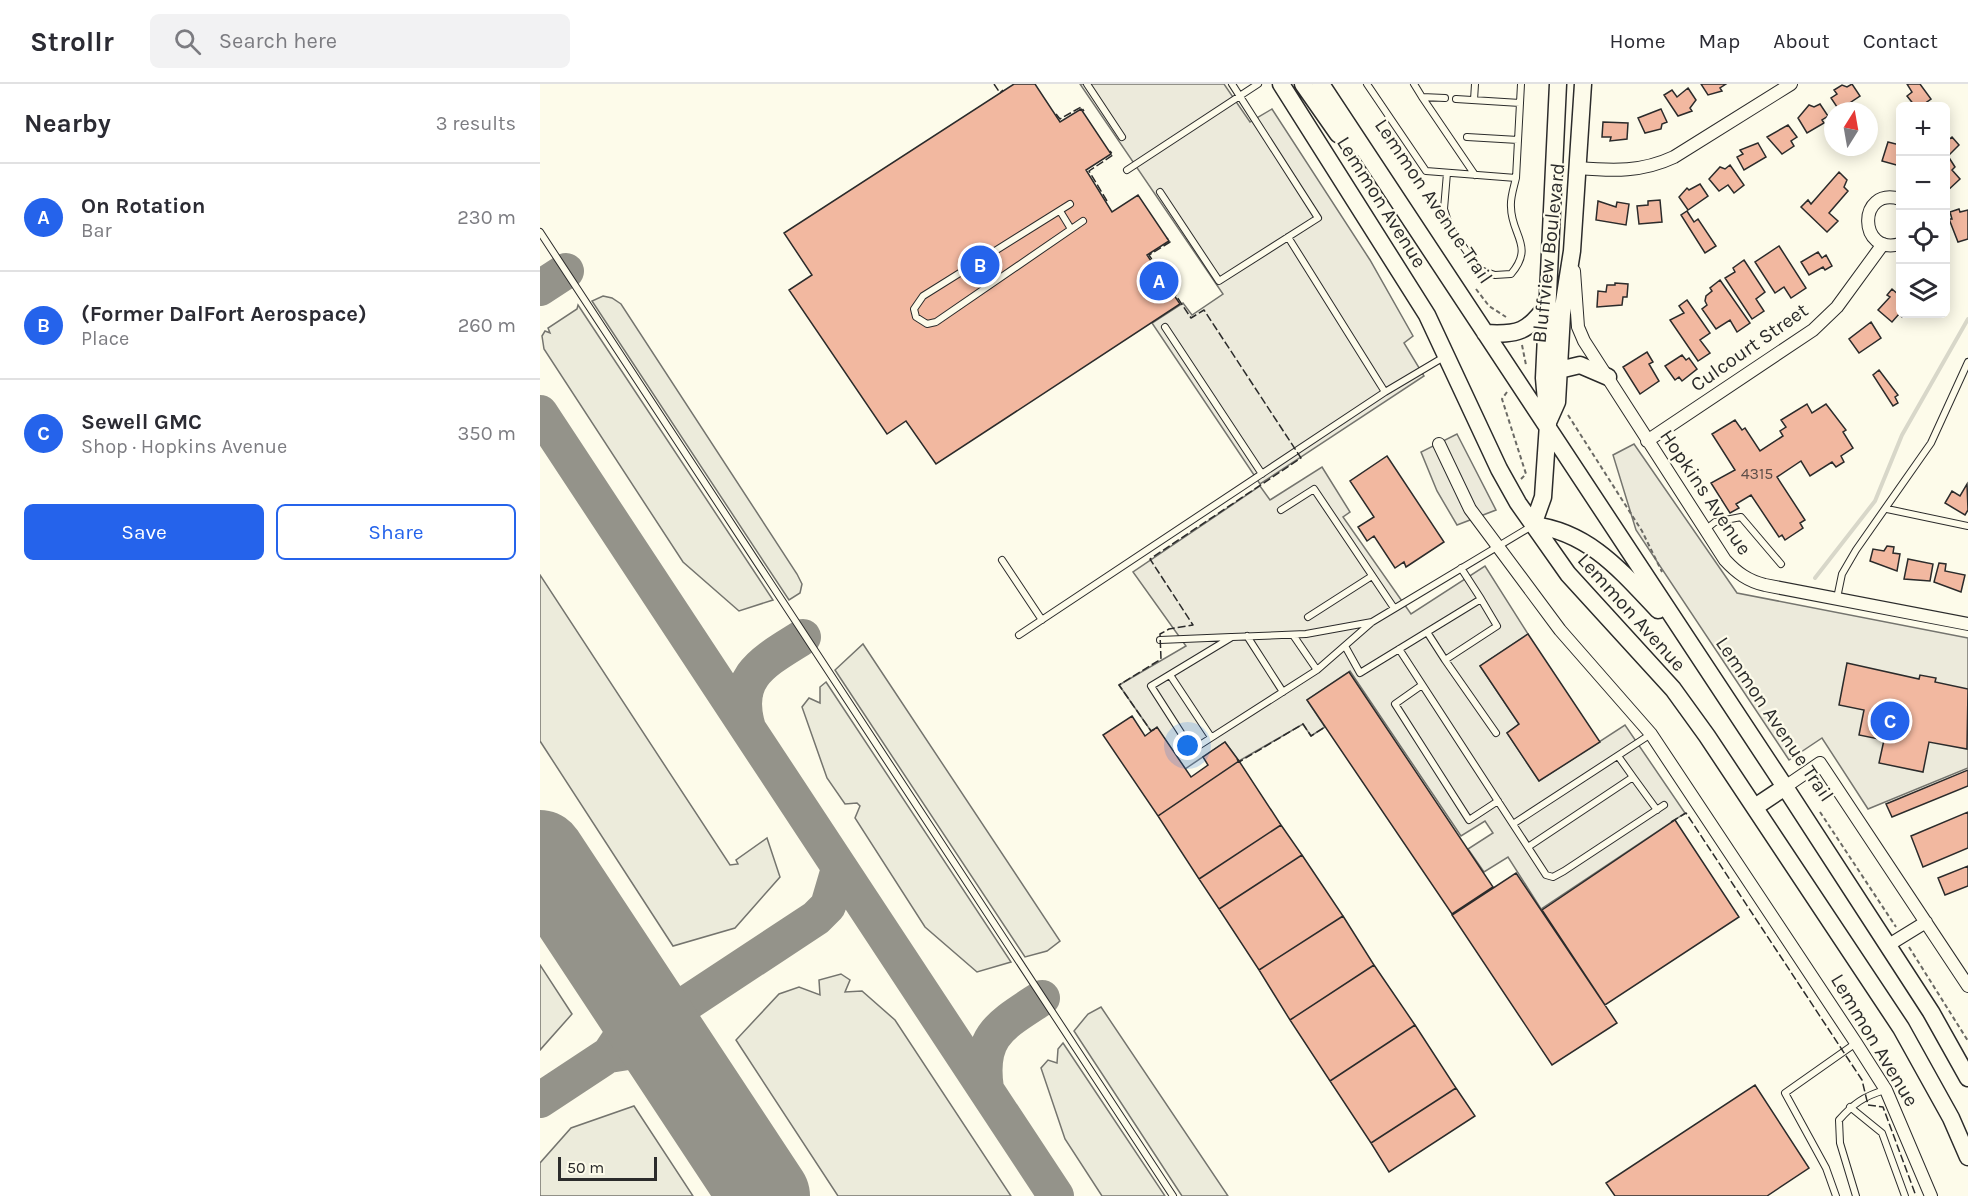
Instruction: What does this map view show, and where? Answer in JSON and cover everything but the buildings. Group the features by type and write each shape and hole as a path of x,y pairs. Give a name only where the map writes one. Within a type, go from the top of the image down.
{"main road":[{"name":"Lemmon Avenue","path":"1281,84 1403,273 1447,355 1499,469 1533,525 1568,574 1673,689 1755,807 1901,1028 1951,1118 1968,1157"},
{"path":"1303,84 1338,134 1365,150"},
{"name":"Lemmon Avenue","path":"1321,84 1485,333 1548,424 1684,637 1785,787 1931,1012 1968,1078"},
{"name":"Bluffview Boulevard","path":"1533,525 1543,497 1548,424 1544,387 1558,84"},
{"name":"Bluffview Boulevard","path":"1548,424 1557,402 1562,314 1572,251 1583,84"},
{"path":"1554,167 1578,168"},
{"path":"1485,333 1520,332 1530,326 1547,305"},
{"path":"1559,370 1580,365 1608,377"},
{"path":"1533,525 1553,528 1577,537 1605,555 1684,637"},
{"path":"1755,807 1785,787"}],"street":[{"path":"1578,168 1635,171 1655,166 1674,157 1791,84"},
{"path":"1896,199 1884,198 1877,202 1868,213 1867,221 1871,235 1883,244 1896,244"},
{"name":"Culcourt Street","path":"1647,441 1813,330 1837,307 1883,244"},
{"name":"Hopkins Avenue","path":"1572,251 1578,327 1584,341 1725,560 1744,578 1765,585 1968,624"},
{"name":"Lemmon Avenue","path":"1439,444 1470,509 1560,630 1651,734 1856,1043 1886,1090 1931,1196"},
{"path":"1785,787 1820,763 1968,986"},
{"path":"1887,946 1926,922"}],"lane":[{"path":"1086,84 1122,136"},
{"path":"1160,192 1219,281 1318,218 1232,84"},
{"path":"1127,170 1258,84"},
{"path":"1368,84 1426,171 1516,178"},
{"path":"1414,84 1475,175"},
{"path":"1474,100 1475,84"},
{"path":"1447,173 1444,209 1450,228 1480,270 1495,275 1511,274 1521,263 1522,244 1510,208 1516,178 1521,84"},
{"path":"1422,97 1445,98"},
{"path":"1456,99 1520,102"},
{"path":"1467,137 1518,140"},
{"path":"1071,204 923,296 914,309 916,317 927,324 936,322 1083,221"},
{"path":"1060,211 1071,229"},
{"path":"540,232 1173,1196"},
{"path":"1288,237 1385,392"},
{"path":"1165,327 1262,474"},
{"path":"1019,635 1385,392 1447,355"},
{"path":"1837,599 1842,574 1856,550 1887,509 1931,443 1968,362"},
{"path":"1281,510 1314,489 1394,608"},
{"path":"1887,509 1968,526"},
{"path":"1705,530 1715,522 1742,517 1781,564"},
{"path":"1232,637 1151,686 1192,750 1317,670 1372,622 1533,525"},
{"path":"1002,560 1042,620"},
{"path":"1445,660 1497,626 1461,568"},
{"path":"1308,617 1372,576"},
{"path":"1345,646 1360,674 1481,599"},
{"path":"1160,640 1293,635 1339,630 1372,622"},
{"path":"1427,632 1496,733"},
{"path":"1293,635 1317,670"},
{"path":"1247,636 1283,692"},
{"path":"1399,649 1546,875 1553,877 1664,805"},
{"path":"1170,675 1211,738"},
{"path":"1422,685 1395,704 1469,820 1498,801"},
{"path":"1513,824 1651,734"},
{"path":"1618,756 1657,810"},
{"path":"1528,847 1633,777"},
{"path":"1836,1196 1826,1168 1785,1093 1856,1043"},
{"path":"1856,1196 1840,1143 1839,1120 1850,1107 1866,1095 1886,1090"},
{"path":"1850,1107 1882,1133 1905,1196"}],"path":[{"name":"Lemmon Avenue Trail","path":"1475,288 1489,306 1508,318"},
{"path":"1522,342 1524,362 1528,369"},
{"path":"1507,392 1502,399 1526,474 1519,481"},
{"path":"1566,410 1647,539 1664,576"},
{"name":"Lemmon Avenue Trail","path":"1818,808 1968,1041"}],"shaded area":[{"path":"1080,84 1224,84 1250,122 1272,109 1370,260 1413,336 1404,343 1424,376 1260,484 1152,323 1183,303 1192,315 1223,294"},
{"path":"603,296 612,298 621,304 797,574 802,584 800,593 789,600 592,301"},
{"path":"578,305 773,600 739,611 683,562 544,349 542,336 545,331 550,333 548,328 577,309"},
{"path":"1457,434 1496,510 1457,525 1437,491 1421,452"},
{"path":"1634,444 1737,593 1968,638 1968,768 1868,809 1822,738 1789,760 1636,530 1613,455"},
{"path":"1322,467 1350,512 1343,517 1411,614 1485,566 1528,634 1480,666 1519,724 1507,733 1539,781 1625,725 1685,813 1541,909 1508,857 1484,872 1468,849 1493,833 1485,821 1461,836 1350,671 1307,700 1325,727 1311,736 1303,724 1239,761 1225,742 1185,769 1157,728 1151,731 1119,685 1186,646 1133,572 1260,486 1270,500"},
{"path":"540,575 730,865 738,864 736,860 767,838 780,877 735,928 673,946 540,741"},
{"path":"863,644 1060,941 1047,951 1025,957 835,670"},
{"path":"826,682 1011,962 977,972 925,927 855,818 860,806 857,803 845,804 827,778 802,707 809,698 820,703 820,687"},
{"path":"540,965 572,1014 540,1050"},
{"path":"841,974 850,980 845,992 862,991 895,1020 1011,1196 838,1196 736,1040 779,994 799,987 820,995 819,980"},
{"path":"1101,1007 1228,1196 1182,1196 1074,1031 1088,1014"},
{"path":"1063,1043 1165,1196 1102,1196 1065,1139 1041,1068 1048,1060 1057,1063 1058,1049"},
{"path":"634,1106 693,1196 540,1196 540,1163 571,1128"}],"waterway":[{"path":"1815,578 1875,501 1902,435 1968,319"}],"taxiway":[{"path":"540,288 566,271"},
{"path":"540,413 1056,1196"},
{"path":"748,728 744,710 744,695 748,683 765,663 803,637"},
{"path":"540,1100 816,918 828,906 838,872"},
{"path":"557,886 618,979 627,998 625,1031 609,1055 640,1050 668,1058 687,1081 759,1193"},
{"path":"986,1089 984,1071 989,1044 1004,1024 1042,998"}],"runway":[{"path":"540,855 765,1196"}],"fence":[{"path":"994,84 1000,93 1003,90"},
{"path":"1056,114 1060,119 1081,107 1084,111"},
{"path":"1107,201 1089,171 1113,155 1110,151"},
{"path":"1155,729 1151,731 1119,685 1161,659 1160,634 1169,629 1193,625 1150,559 1301,458 1204,310 1191,318 1149,255 1170,242 1167,238"},
{"path":"1237,759 1239,762 1303,724 1311,736 1325,727 1324,725"},
{"path":"1671,822 1686,813 1862,1080 1868,1105 1883,1107 1916,1196"}],"place":[{"name":"(Former DalFort Aerospace)","path":"980,265"},
{"name":"On Rotation","path":"1159,281"},
{"name":"Sewell GMC","path":"1890,721"}]}
